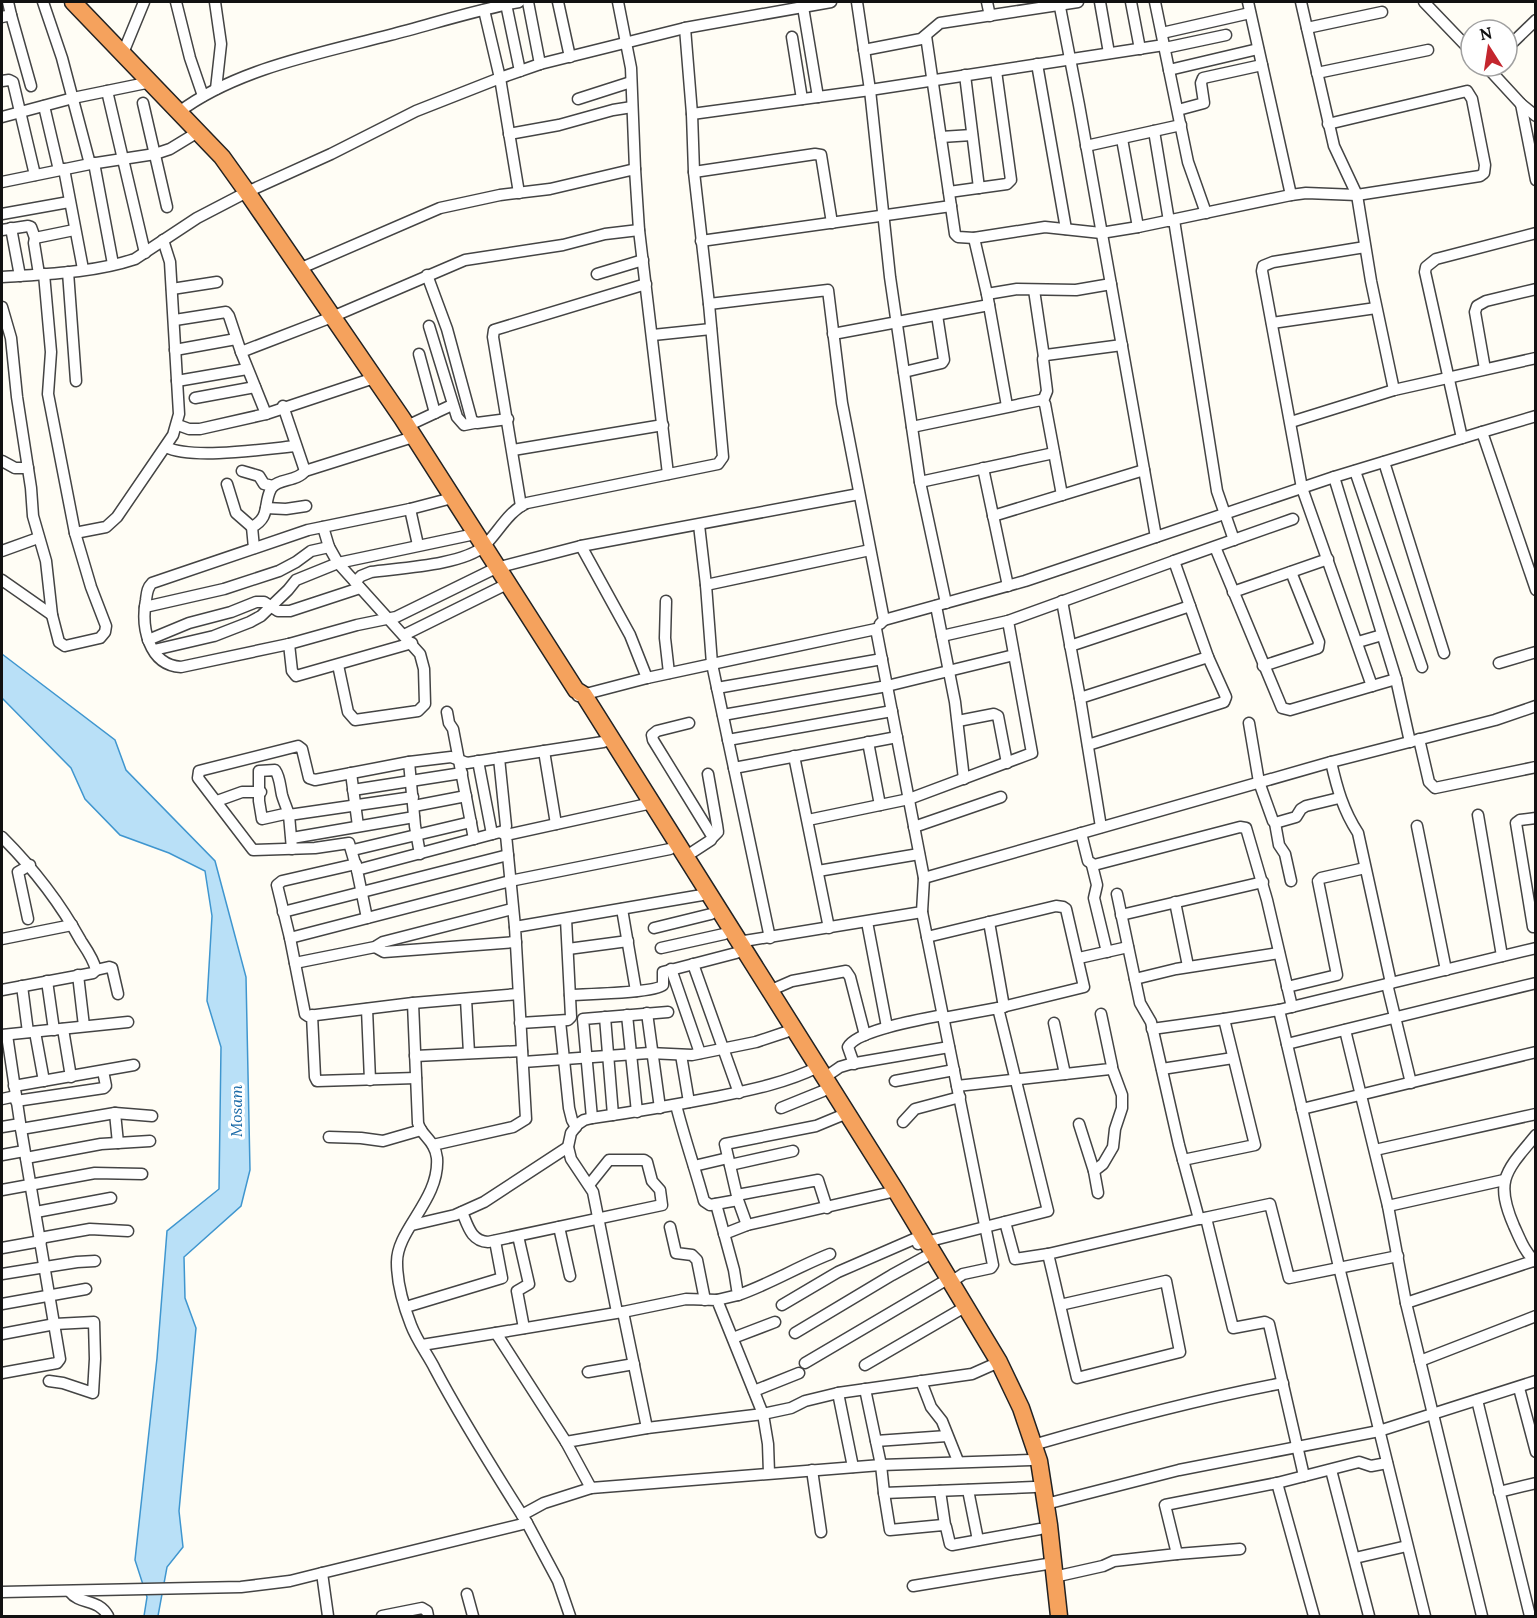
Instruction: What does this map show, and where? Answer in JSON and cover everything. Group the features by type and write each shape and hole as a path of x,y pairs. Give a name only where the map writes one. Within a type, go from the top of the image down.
{"highway":[{"path":"73,2 222,157 248,192 410,432 578,693 786,1032 819,1077"},
{"path":"704,895 711,914 769,991 842,1116 891,1192 1021,1408 1032,1452 1040,1529 1059,1617"},
{"path":"946,1283 958,1311 995,1364"},
{"path":"1032,1452 1039,1461 1046,1504 1050,1568 1049,1617"}],"street":[{"path":"8,2 6,16 31,86"},
{"path":"43,2 62,57 92,164 113,264"},
{"path":"123,53 144,2"},
{"path":"176,2 190,58 203,96"},
{"path":"215,2 221,44 216,89"},
{"path":"179,112 216,89 266,69 326,51 519,2"},
{"path":"528,2 540,64"},
{"path":"558,2 570,57"},
{"path":"618,2 627,43 639,230 668,474"},
{"path":"2,277 68,272 135,259 197,218 416,111 540,64 685,28 831,2"},
{"path":"857,2 870,90 897,323 920,482 941,604 942,636 958,722 964,779"},
{"path":"987,2 990,16"},
{"path":"864,50 926,36 936,24 1059,3 1078,2"},
{"path":"1100,2 1109,53"},
{"path":"1131,2 1140,49"},
{"path":"1155,2 1192,176 1206,213"},
{"path":"1301,2 1334,147 1357,195 1376,308 1394,390"},
{"path":"1424,2 1459,38"},
{"path":"1059,3 1156,537"},
{"path":"506,4 520,71"},
{"path":"810,4 818,97"},
{"path":"1162,33 1249,7 1291,195"},
{"path":"483,10 500,78 519,193"},
{"path":"1307,28 1382,12"},
{"path":"1519,38 1533,27"},
{"path":"148,640 189,623 231,612 256,602 264,602 270,608 278,611 290,611 358,585 362,576 371,572 448,561 479,541 521,506 712,466 722,461 709,304 694,172 685,28"},
{"path":"692,114 870,90 1109,53 1165,47 1226,35"},
{"path":"926,36 956,236 974,238 1034,227 1101,233 1291,195 1306,193 1357,195 1480,176 1484,173 1485,165 1472,99 1467,91 1328,124"},
{"path":"792,37 802,99"},
{"path":"1169,70 1258,49"},
{"path":"1317,74 1428,50"},
{"path":"1037,64 1066,229"},
{"path":"1178,110 1204,103 1201,83 1203,78 1262,65"},
{"path":"949,192 1007,184 1011,180 996,70"},
{"path":"965,75 979,188"},
{"path":"1498,78 1521,104 1536,116"},
{"path":"2,81 13,82 35,175"},
{"path":"2,117 73,98 151,82"},
{"path":"578,99 631,82"},
{"path":"107,91 145,253"},
{"path":"143,103 167,207"},
{"path":"1521,104 1536,180"},
{"path":"44,106 62,170 83,269"},
{"path":"509,134 559,125 632,107"},
{"path":"1086,146 1181,125"},
{"path":"1154,131 1217,491 1234,540"},
{"path":"2,182 155,154 170,149 198,132"},
{"path":"941,137 972,135"},
{"path":"1122,139 1138,227"},
{"path":"694,172 821,155 824,159 832,223"},
{"path":"299,269 440,208 550,189 635,169"},
{"path":"2,214 69,202"},
{"path":"701,241 951,206"},
{"path":"2,307 11,338 33,516 46,561 52,615 59,642 62,645 100,638 105,632 104,620 91,587 75,533 48,394 51,352 41,274 33,240 35,238 31,227 28,226 6,229 20,276"},
{"path":"35,238 74,230"},
{"path":"241,352 427,275 472,259 563,245 605,234 639,230"},
{"path":"1462,438 1425,272 1426,267 1436,259 1536,233"},
{"path":"974,238 1007,406"},
{"path":"75,533 106,526 117,517 166,447 177,425 179,414 175,320 170,262 163,240"},
{"path":"1365,247 1273,262 1263,266 1262,271 1302,488 1372,687"},
{"path":"597,274 643,260"},
{"path":"68,272 76,381"},
{"path":"427,275 447,329 474,423"},
{"path":"172,289 217,282"},
{"path":"521,506 493,337 494,330 646,284"},
{"path":"833,334 937,315 1017,289 1076,290 1111,284"},
{"path":"1485,369 1475,312 1477,306 1486,301 1536,289"},
{"path":"709,304 828,290 842,403 884,620"},
{"path":"1034,290 1047,391 1043,401 1062,495"},
{"path":"1272,323 1376,308"},
{"path":"175,320 226,312 266,414"},
{"path":"904,372 942,363 944,360 937,315"},
{"path":"429,326 452,405 461,423 464,425 508,419"},
{"path":"652,334 711,329"},
{"path":"176,350 236,339"},
{"path":"1044,357 1122,345"},
{"path":"419,354 435,413"},
{"path":"1290,422 1394,390 1536,357"},
{"path":"177,381 248,369"},
{"path":"177,425 189,429 200,429 266,414 283,406 374,378"},
{"path":"195,398 255,387"},
{"path":"912,427 1037,400 1043,401"},
{"path":"242,471 260,476 264,484 273,486 299,477 305,471 410,432 435,413 452,405"},
{"path":"283,406 305,471"},
{"path":"578,693 876,629 884,620 1008,586 1334,477 1536,416"},
{"path":"513,450 663,426"},
{"path":"1482,432 1536,590"},
{"path":"166,447 193,453 296,446"},
{"path":"920,482 1054,453"},
{"path":"2,461 15,468 28,468"},
{"path":"1384,462 1444,652"},
{"path":"983,468 1008,586"},
{"path":"993,516 1144,470"},
{"path":"1355,471 1422,667"},
{"path":"1334,477 1431,786 1435,788 1536,767"},
{"path":"227,484 236,513 252,526 254,548"},
{"path":"252,526 261,522 273,486"},
{"path":"452,498 323,527 152,583 148,588 144,607 144,626 148,640 164,661 181,667 289,644 388,619 423,605 496,568 581,546 859,494"},
{"path":"266,508 286,509 306,506"},
{"path":"410,509 418,546"},
{"path":"942,636 1008,621 1293,519"},
{"path":"699,525 712,664 770,938"},
{"path":"323,527 329,547 338,563 420,654 425,679 425,704 418,711 355,720 348,712 338,665"},
{"path":"2,551 38,538"},
{"path":"154,650 234,629 261,616 288,590 293,581 338,563 418,546 479,541"},
{"path":"581,546 630,635 647,678"},
{"path":"1215,546 1263,666 1280,705 1286,710 1396,679"},
{"path":"144,607 213,593 282,570 311,551 329,547"},
{"path":"706,585 870,550"},
{"path":"1233,592 1328,559"},
{"path":"1088,745 1224,702 1226,698 1208,657 1174,561"},
{"path":"282,570 293,581"},
{"path":"1263,666 1318,648 1318,642 1291,572"},
{"path":"2,580 52,615"},
{"path":"289,644 292,671 296,676 338,665 408,639 507,584"},
{"path":"666,601 664,638 669,673"},
{"path":"1062,601 1101,827"},
{"path":"1071,646 1190,606"},
{"path":"808,820 909,799 1032,753 1008,621"},
{"path":"805,1363 963,1274 993,1267 922,912 924,878 876,629"},
{"path":"1358,642 1382,635"},
{"path":"1499,663 1536,652"},
{"path":"723,716 887,686 1014,655"},
{"path":"1080,698 1208,657"},
{"path":"717,688 882,659"},
{"path":"924,878 1330,762 1496,720 1536,706"},
{"path":"728,740 892,711"},
{"path":"447,712 460,761 474,839"},
{"path":"958,722 994,714 998,716 1006,763"},
{"path":"689,723 657,731 652,737 712,838"},
{"path":"1249,723 1259,782 1275,823 1279,845 1285,852 1291,881"},
{"path":"734,768 897,737"},
{"path":"414,818 358,826 292,844 253,850 198,777 199,771 297,746 302,749 311,780 410,762 451,757 467,763 607,741"},
{"path":"868,742 880,805"},
{"path":"544,751 556,824"},
{"path":"794,756 829,928"},
{"path":"433,1145 513,1127 524,1122 527,1116 515,927 499,758"},
{"path":"478,761 492,834"},
{"path":"410,762 414,818 420,854"},
{"path":"1330,762 1340,798 1348,818 1358,833 1411,1083"},
{"path":"292,844 289,814 282,797 277,771 259,771 261,792 259,801 262,819 289,814 355,805 466,796"},
{"path":"351,773 358,826"},
{"path":"353,790 462,773"},
{"path":"290,938 510,881 678,853 712,838 718,832 708,774"},
{"path":"217,801 242,792 261,792"},
{"path":"914,827 1001,797"},
{"path":"1275,823 1296,817 1306,806 1340,798"},
{"path":"518,994 413,1003 308,1016 304,1011 277,884 282,881 420,854 492,834 505,834 647,804"},
{"path":"1478,815 1502,956"},
{"path":"1535,930 1516,823 1520,820 1536,818"},
{"path":"353,850 471,822"},
{"path":"1417,826 1446,970"},
{"path":"1092,865 1244,827 1248,832 1263,882 1292,1007"},
{"path":"1081,833 1097,885 1094,898 1107,952"},
{"path":"2,837 30,865 72,925 96,970"},
{"path":"292,844 315,848 349,843 353,850 367,918"},
{"path":"818,872 919,854"},
{"path":"284,912 508,855"},
{"path":"28,919 18,872 30,865"},
{"path":"1287,987 1337,975 1318,881 1322,878 1365,868"},
{"path":"1121,915 1263,882"},
{"path":"1117,894 1140,1003 1152,1029 1184,1160 1233,1328 1268,1322 1304,1476"},
{"path":"515,927 704,895"},
{"path":"1175,902 1188,966"},
{"path":"854,1064 849,1045 865,1035 886,1028 1001,1007 1084,988 1079,958 1066,909 1063,907 1056,906 927,937"},
{"path":"295,963 375,947 383,942 512,909"},
{"path":"622,909 636,990"},
{"path":"661,948 770,938 922,912"},
{"path":"654,928 711,914"},
{"path":"520,1023 560,1021 571,1017 566,919"},
{"path":"867,922 886,1028"},
{"path":"782,1305 838,1272 921,1245 1048,1211 1016,1080 1001,1007 988,922"},
{"path":"2,936 72,925"},
{"path":"568,949 628,941"},
{"path":"375,947 384,952 516,942"},
{"path":"570,995 662,987 662,973 693,964 733,943"},
{"path":"1079,958 1128,947"},
{"path":"1152,1029 1279,1010 1536,948"},
{"path":"1135,979 1188,966 1279,952"},
{"path":"693,964 739,1093"},
{"path":"2,990 93,973 109,967 112,968 118,994"},
{"path":"671,969 700,1053"},
{"path":"769,991 792,981 846,971 850,977 865,1035"},
{"path":"78,975 84,1026"},
{"path":"47,981 71,1077"},
{"path":"1287,1044 1536,983"},
{"path":"21,986 44,1082"},
{"path":"466,999 469,1053"},
{"path":"413,1003 418,1123 433,1145 437,1159 435,1176 428,1198 401,1242 397,1254 406,1307 411,1325 455,1406 525,1519 558,1581 570,1617"},
{"path":"367,1009 370,1080"},
{"path":"1279,1010 1425,1617"},
{"path":"592,1118 583,1020 668,1012"},
{"path":"647,1014 660,1108"},
{"path":"1094,1171 1103,1164 1113,1147 1115,1129 1122,1108 1122,1095 1112,1068 1101,1014"},
{"path":"312,1015 315,1079 319,1082 416,1078"},
{"path":"627,1015 637,1112"},
{"path":"605,1017 613,1115"},
{"path":"1184,1160 1255,1145 1224,1019"},
{"path":"560,1021 569,1108 576,1126"},
{"path":"2,1373 59,1362 55,1324 36,1212 3,1033 128,1022"},
{"path":"1054,1023 1065,1074"},
{"path":"1345,1030 1388,1206 1406,1303 1482,1617"},
{"path":"415,1056 469,1053 564,1059 652,1053 681,1055 756,1042 786,1032"},
{"path":"781,1108 819,1077 840,1067 950,1047"},
{"path":"1302,1109 1536,1052"},
{"path":"681,1055 689,1102"},
{"path":"1162,1069 1233,1058"},
{"path":"2,1099 44,1082 134,1065"},
{"path":"903,1122 915,1109 959,1092 1016,1080 1112,1068"},
{"path":"895,1082 954,1070"},
{"path":"15,1095 104,1088 106,1086 103,1071"},
{"path":"647,1428 623,1312 621,1312 593,1191 571,1159 568,1147 571,1133 584,1120 592,1118 739,1093 797,1078 819,1077"},
{"path":"676,1105 686,1145 704,1201 708,1205 818,1180 827,1208"},
{"path":"115,1113 118,1143"},
{"path":"2,1127 20,1127 115,1113 152,1116"},
{"path":"1375,1150 1536,1114"},
{"path":"747,1225 725,1144 808,1128 842,1116"},
{"path":"1080,1124 1098,1193"},
{"path":"329,1137 383,1141 421,1130"},
{"path":"1406,1303 1534,1262 1522,1244 1507,1210 1504,1201 1504,1180 1508,1170 1536,1135"},
{"path":"2,1155 101,1144 150,1142"},
{"path":"412,1225 462,1212 484,1202 568,1147"},
{"path":"694,1166 793,1151"},
{"path":"462,1212 473,1237 481,1242 661,1206 663,1203 660,1190 653,1182 647,1162 644,1160 609,1160 589,1185"},
{"path":"2,1190 101,1172 142,1174"},
{"path":"1388,1206 1504,1180"},
{"path":"724,1233 747,1225 891,1192"},
{"path":"36,1212 111,1198"},
{"path":"716,1204 738,1295"},
{"path":"1005,1222 1015,1259 1048,1254 1270,1204 1289,1278 1398,1256"},
{"path":"559,1227 570,1276"},
{"path":"670,1227 676,1253 692,1255 697,1260 705,1300"},
{"path":"2,1248 90,1229 128,1231"},
{"path":"518,1236 529,1284 517,1291 524,1328"},
{"path":"406,1307 501,1279 495,1241"},
{"path":"795,1333 892,1275 921,1245"},
{"path":"422,1345 686,1299 717,1300 758,1287 796,1267 830,1254"},
{"path":"1048,1254 1077,1378 1180,1352 1166,1281 1060,1305"},
{"path":"2,1274 95,1261"},
{"path":"2,1304 86,1289"},
{"path":"717,1300 763,1414 768,1444 769,1473"},
{"path":"865,1365 958,1311"},
{"path":"1420,1361 1536,1316"},
{"path":"733,1338 775,1322"},
{"path":"2,1334 55,1324 94,1323 93,1392 49,1381"},
{"path":"496,1333 566,1442 591,1488"},
{"path":"588,1372 634,1364"},
{"path":"566,1442 647,1428 763,1414 838,1393 972,1374 995,1364"},
{"path":"754,1390 799,1373"},
{"path":"921,1381 931,1407 942,1421 958,1461"},
{"path":"1046,1504 1179,1470 1379,1431 1536,1382"},
{"path":"2,1593 240,1587 290,1581 525,1519 544,1503 591,1488 769,1473 958,1461 1032,1452 1103,1424 1283,1383"},
{"path":"1519,1388 1536,1452"},
{"path":"865,1389 881,1465 890,1530 945,1525"},
{"path":"838,1393 853,1467"},
{"path":"1477,1400 1530,1617"},
{"path":"876,1441 947,1436"},
{"path":"1177,1554 1165,1505 1277,1483 1359,1462 1371,1466 1387,1463"},
{"path":"812,1470 821,1532"},
{"path":"1330,1470 1369,1617"},
{"path":"1277,1483 1314,1617"},
{"path":"1499,1492 1536,1483"},
{"path":"884,1493 1034,1487"},
{"path":"968,1490 978,1540"},
{"path":"940,1491 945,1525 951,1544 1040,1529"},
{"path":"1355,1558 1407,1546"},
{"path":"913,1586 1050,1568 1103,1566 1114,1561 1240,1549"},
{"path":"322,1573 326,1616"},
{"path":"76,1592 75,1598 98,1605 108,1617"},
{"path":"467,1594 473,1617"},
{"path":"382,1617 422,1608 428,1617"}],"water":[{"name":"Mosam","path":"2,654 115,740 126,770 215,861 246,977 250,1170 241,1206 184,1257 185,1298 196,1328 179,1511 183,1547 167,1567 158,1616 144,1616 147,1597 135,1560 157,1358 167,1231 219,1189 221,1047 207,1001 212,916 205,871 169,853 120,835 85,799 71,768 2,698"}]}
